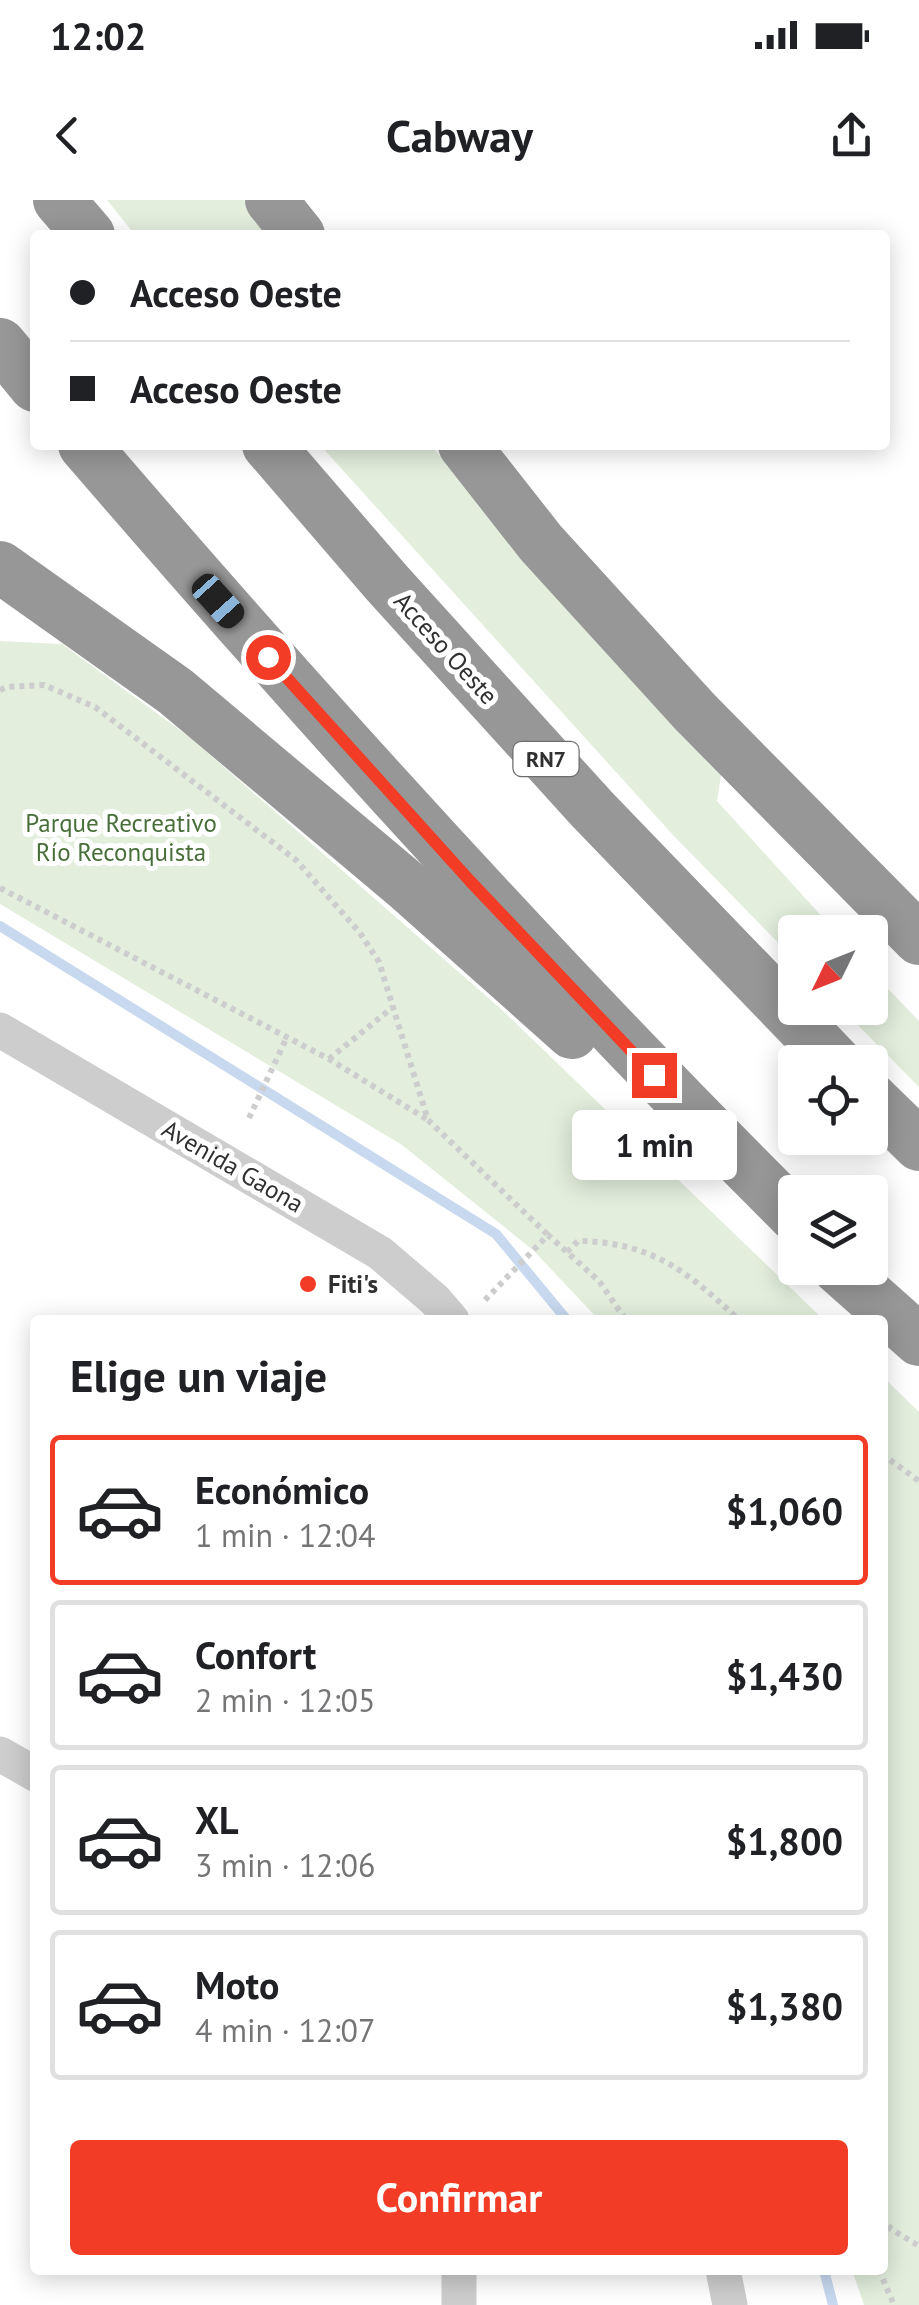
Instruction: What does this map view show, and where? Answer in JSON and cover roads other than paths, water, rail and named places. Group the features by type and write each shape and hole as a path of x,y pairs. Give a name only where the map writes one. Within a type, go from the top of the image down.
{"highway":[{"path":"59,200 85,230"},
{"path":"271,200 295,230"},
{"path":"0,344 30,380"},
{"path":"88,450 218,601 470,881 778,1199"},
{"name":"Acceso Oeste","path":"272,450 592,810 820,1045"},
{"path":"468,450 542,544 695,712 919,940"},
{"path":"0,567 175,691 422,900 778,1215"},
{"path":"888,1115 919,1145"},
{"path":"857,1285 919,1339"},
{"path":"864,1285 919,1339"}],"street":[{"name":"Avenida Gaona","path":"0,1030 380,1252 448,1315"},
{"path":"0,1754 30,1771"},
{"path":"458,2275 459,2305"},
{"path":"724,2275 730,2305"}],"waterway":[{"path":"0,926 496,1234 563,1315"},
{"path":"825,2275 833,2305"}],"place":[{"name":"Fiti's","path":"308,1284"}],"park label":[{"name":"Parque Recreativo Río Reconquista","path":"121,838"}]}
